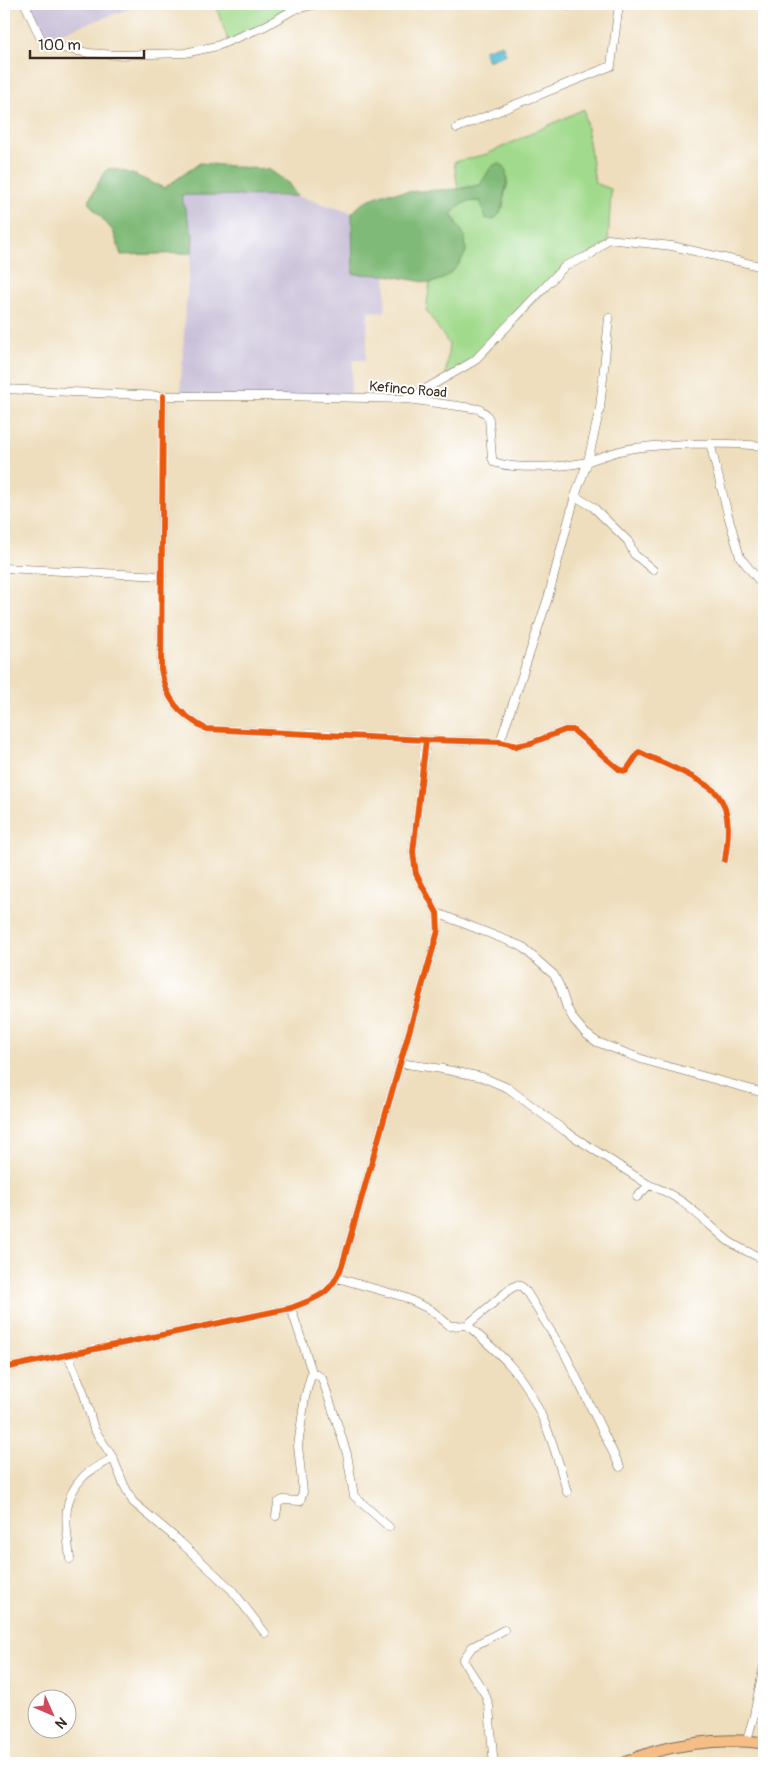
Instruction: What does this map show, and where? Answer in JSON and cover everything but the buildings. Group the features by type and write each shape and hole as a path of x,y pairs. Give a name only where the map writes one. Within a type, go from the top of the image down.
{"main road":[{"path":"625,1763 640,1756 667,1749 720,1741 747,1740 764,1743"}],"street":[{"path":"25,4 40,37 48,45 89,53 150,55 186,53 217,46 265,26 295,9 317,4"},
{"path":"568,4 569,6 573,4"},
{"path":"457,128 611,66 619,4"},
{"path":"408,399 474,361 565,266 590,255 608,239 672,246 764,267"},
{"path":"500,742 548,598 575,496 588,461 600,408 609,318"},
{"name":"Kefinco Road","path":"4,389 163,396 408,399 479,409 490,419 492,458 497,463 539,468 588,461 603,455 632,448 710,443 764,446"},
{"path":"163,396 161,669 163,685 179,711 191,721 206,729 500,742 517,746 532,743 564,730 573,730 620,770 626,771 640,752 713,790 719,797 728,827 725,860"},
{"path":"710,443 740,557 764,587"},
{"path":"575,496 593,506 628,541 634,554 653,570"},
{"path":"4,568 162,576"},
{"path":"4,1368 291,1308 319,1297 330,1288 337,1278 438,931 437,913 416,874 413,852 426,740"},
{"path":"437,913 521,946 554,975 567,1008 574,1020 586,1034 597,1042 644,1060 764,1093"},
{"path":"399,1063 482,1076 508,1088 565,1132 649,1185 663,1189 693,1209 729,1241 764,1260"},
{"path":"638,1197 649,1185"},
{"path":"337,1278 404,1297 431,1310 450,1326 467,1325 510,1289 517,1285 522,1287 565,1354 620,1466"},
{"path":"276,1516 278,1503 283,1500 300,1501 302,1497 298,1446 312,1372 291,1308"},
{"path":"467,1325 508,1363 525,1386 543,1418 567,1492"},
{"path":"68,1356 83,1391 94,1429 113,1458 133,1502 177,1539 232,1590 265,1633"},
{"path":"312,1372 322,1378 347,1454 354,1496 389,1527"},
{"path":"70,1559 65,1512 70,1493 84,1476 113,1458"},
{"path":"495,1763 489,1706 485,1694 470,1674 463,1660 472,1647 504,1630"},
{"path":"747,1740 764,1665"}],"shaded area":[{"path":"27,4 143,4 44,39"},
{"path":"181,195 297,196 352,213 353,274 386,275 385,312 368,311 366,360 353,360 350,398 180,396 186,303 193,236"}],"green space":[{"path":"215,4 320,4 306,6 229,42"},
{"path":"584,109 595,183 611,189 608,243 566,268 476,362 445,382 449,344 426,310 430,283 443,279 457,221 451,214 463,203 471,201 480,201 485,218 503,208 508,182 486,176 480,185 458,189 454,162 487,154"},
{"path":"200,163 270,170 288,183 297,196 181,195 193,236 192,253 121,255 113,231 88,202 105,171 110,168 130,173 164,188"},
{"path":"498,163 505,167 507,178 500,212 493,220 485,218 480,201 463,204 454,211 451,215 465,236 466,252 457,267 443,279 430,283 386,275 353,274 352,213 365,201 386,193 458,189 480,185 491,167"}],"water":[{"path":"502,44 506,54 488,61 484,50"}],"cycle path":[{"path":"163,396 161,669 170,698 188,718 206,729 500,742 517,746 531,743 565,730 573,730 620,770 626,771 639,752 693,777 712,789 722,802 727,818 728,835 725,860"},
{"path":"4,1368 291,1308 316,1298 333,1284 342,1266 438,931 437,913 416,874 413,852 426,740"}]}
